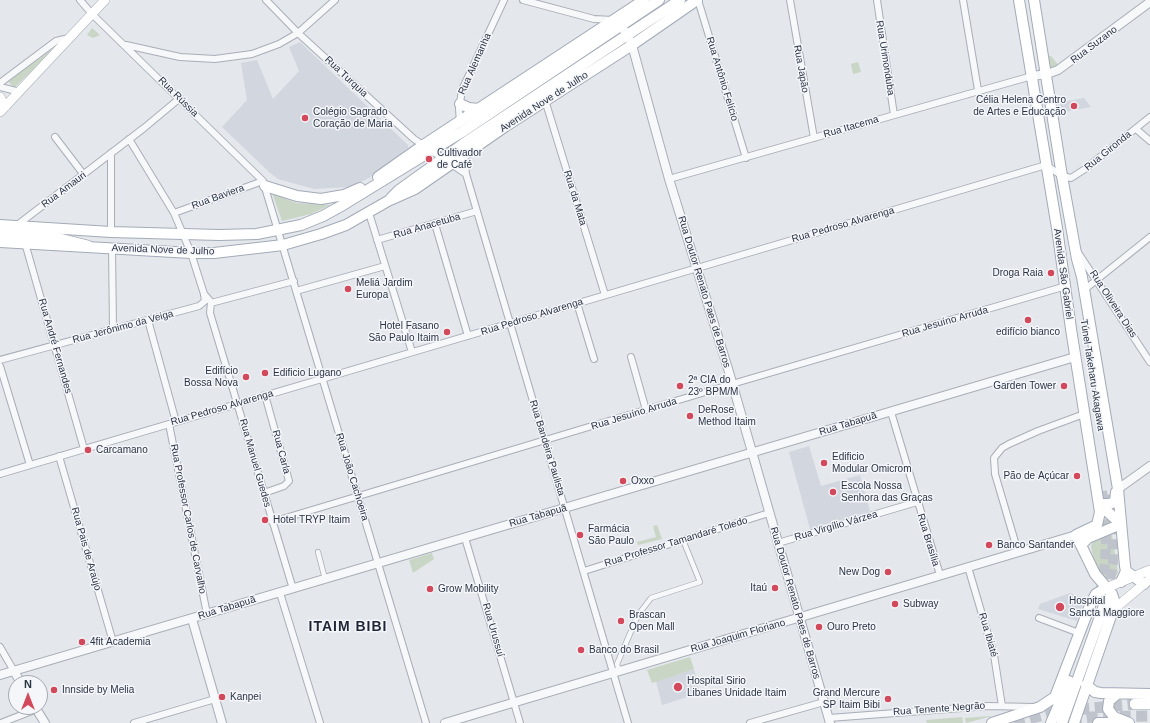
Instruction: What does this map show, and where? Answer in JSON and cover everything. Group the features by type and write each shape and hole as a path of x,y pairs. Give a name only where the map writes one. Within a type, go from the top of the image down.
{"highway":[{"path":"1,240 52,236 88,246"},
{"path":"1135,704 1150,704"}],"main road":[{"path":"2,109 20,92 105,0"},
{"name":"Avenida Nove de Julho","path":"461,127 479,108 602,28 617,23 644,0"},
{"name":"Avenida Nove de Julho","path":"0,225 111,232 257,234 278,231 301,225 323,216 426,148 461,127 617,23 659,0"},
{"name":"Avenida Nove de Julho","path":"463,149 545,100 630,40 680,0"},
{"name":"Avenida Nove de Julho","path":"1,240 25,243 191,253 236,251 283,245 340,227 369,213 388,201 415,189 446,161 463,149 630,40 697,0"},
{"name":"Avenida São Gabriel","path":"1019,0 1066,288 1075,357 1099,504 1100,518 1097,525 1079,540"},
{"name":"Avenida São Gabriel","path":"1034,0 1047,74 1062,176 1084,290 1110,490 1121,524 1130,574"},
{"path":"0,97 2,109"},
{"path":"460,104 469,108 479,108"},
{"path":"264,184 297,196 321,199 344,195 371,185"},
{"name":"Túnel Takeharu Akagawa","path":"1077,259 1082,312 1110,490"},
{"name":"Túnel Takeharu Akagawa","path":"1066,288 1075,322 1110,490"},
{"path":"1099,504 1109,504 1115,502 1115,493 1110,490"},
{"path":"1074,723 1086,684 1113,610 1113,597 1095,574 1079,540 1088,538 1121,524 1099,504"},
{"path":"992,723 1040,707 1055,697 1093,597 1106,588 1121,582 1130,574 1150,570"},
{"path":"1113,610 1147,582 1130,574"},
{"path":"1051,723 1103,599 1062,723"},
{"path":"1086,684 1095,692 1150,694"},
{"path":"1117,694 1109,701 1108,709 1114,717 1128,723"},
{"path":"1098,723 1128,723"}],"street":[{"name":"Rua Rússia","path":"80,0 92,14 180,98 264,184"},
{"name":"Rua Turquia","path":"266,0 298,33 426,148 446,161"},
{"path":"125,44 180,57 216,59 252,54 279,44 298,33 335,0 338,0"},
{"name":"Rua Alemanha","path":"463,149 460,104 462,90 504,0"},
{"path":"523,0 617,23 630,40"},
{"name":"Rua Antônio Felício","path":"697,0 746,158"},
{"name":"Rua Japão","path":"790,0 814,138"},
{"name":"Rua Urimonduba","path":"877,0 894,115"},
{"path":"963,0 978,90"},
{"name":"Rua Suzano","path":"1032,76 1047,74 1058,70 1075,59 1150,2"},
{"path":"594,18 602,28"},
{"path":"3,81 56,41 69,38"},
{"name":"Rua Doutor Renato Paes de Barros","path":"630,40 669,179 698,268 829,720"},
{"name":"Rua Itacema","path":"669,179 978,90 1032,76"},
{"path":"0,87 20,92"},
{"name":"Rua Amauri","path":"16,226 84,175 180,98"},
{"name":"Rua da Mata","path":"545,100 605,295"},
{"name":"Rua Gironda","path":"1062,176 1071,178 1079,174 1150,116"},
{"path":"1136,128 1150,141"},
{"path":"55,137 84,175"},
{"name":"Rua Manuel Guedes","path":"129,139 174,213 191,253 207,301 293,589"},
{"name":"Rua Bandeira Paulista","path":"463,149 466,174 509,324 615,668 628,723"},
{"path":"110,153 111,232"},
{"path":"446,161 466,174"},
{"path":"1046,165 1062,176"},
{"name":"Rua Pedroso Alvarenga","path":"0,474 1046,165"},
{"name":"Rua Baviera","path":"174,213 264,184"},
{"name":"Rua João Cachoeira","path":"264,184 267,199 294,280 296,291 426,723"},
{"name":"Rua Anacetuba","path":"378,240 477,211"},
{"path":"369,213 412,352"},
{"path":"435,224 468,336"},
{"path":"1084,290 1150,237"},
{"name":"Rua André Fernandes","path":"25,243 84,449"},
{"path":"112,248 113,330"},
{"name":"Rua Oliveira Dias","path":"1075,248 1098,280 1150,360"},
{"path":"296,291 385,266"},
{"name":"Rua Jerônimo da Veiga","path":"0,360 199,306 207,301 294,280"},
{"name":"Rua Jesuíno Arruda","path":"272,522 732,384 1066,288"},
{"path":"577,304 594,359"},
{"path":"148,320 176,422"},
{"path":"631,357 646,410"},
{"name":"Rua Tabapuã","path":"0,675 1075,357"},
{"path":"0,366 30,465"},
{"name":"Rua Carla","path":"264,493 284,486 289,481 265,395"},
{"name":"Rua Brasília","path":"890,412 940,575"},
{"path":"1018,552 995,474 994,458 1002,448 1038,431 1084,414"},
{"name":"Rua Professor Carlos de Carvalho","path":"169,424 207,614"},
{"name":"Rua Pais de Araújo","path":"59,456 114,642"},
{"path":"1110,490 1150,466"},
{"name":"Rua Virgílio Várzea","path":"778,543 917,502"},
{"name":"Rua Professor Tamandaré Toledo","path":"584,571 769,513"},
{"name":"Rua Urussuí","path":"465,538 520,723"},
{"path":"615,668 638,615 651,598 700,582 683,540"},
{"name":"Rua Joaquim Floriano","path":"445,723 514,702 615,668 800,618 1018,552 1079,540"},
{"path":"318,552 325,579"},
{"name":"Rua Ibiaté","path":"968,567 994,654 1002,706"},
{"path":"280,593 320,723"},
{"path":"192,619 222,723"},
{"path":"1038,619 1079,633"},
{"path":"0,648 16,675"},
{"path":"134,723 216,699"},
{"path":"750,723 824,702"},
{"path":"1002,706 1009,713 1007,718"},
{"name":"Rua Tenente Negrão","path":"829,720 1002,706 1040,707"},
{"path":"1,723 20,715"}],"shaded area":[{"name":"Colégio Sagrado Coração de Maria","path":"300,42 408,145 408,148 369,178 350,187 314,189 278,179 222,127 247,100 241,63 257,60 273,99 299,71 289,47"},
{"name":"Célia Helena Centro de Artes e Educação","path":"1084,98 1091,107 1058,113 1056,103"},
{"name":"Escola Nossa Senhora das Graças","path":"809,446 821,486 860,475 870,511 810,529 789,452"},
{"name":"Hospital Sancta Maggiore","path":"1070,593 1085,598 1077,621 1038,609 1040,604"},
{"name":"Hospital Sirio Libanes Unidade Itaim","path":"694,669 700,693 662,705 656,681"}],"green space":[{"path":"92,28 100,35 93,38 87,35"},
{"path":"51,50 52,51 14,88 8,81"},
{"path":"1051,56 1060,67 1047,73 1045,57"},
{"path":"858,62 861,72 853,74 851,64"},
{"path":"271,190 279,196 296,203 330,205 311,214 282,221"},
{"path":"657,525 662,539 638,545 637,542 656,537 653,526"},
{"path":"1110,534 1112,535 1118,573 1114,578 1110,579 1103,576 1095,566 1091,546 1093,541"},
{"path":"432,553 434,559 413,573 409,560"},
{"path":"690,657 694,669 652,683 647,670"},
{"path":"992,716 966,723 965,718"},
{"path":"962,717 963,723 927,723 926,720"}],"tunnel":[{"path":"1108,594 1113,562 1111,490"},
{"path":"1101,589 1105,564 1106,541 1102,491"},
{"path":"1014,723 1058,711 1135,704"},
{"path":"1054,722 1092,717 1150,716"}],"place":[{"name":"Célia Helena Centro de Artes e Educação","path":"1074,106"},
{"name":"Colégio Sagrado Coração de Maria","path":"305,118"},
{"name":"Cultivador de Café","path":"429,159"},
{"name":"Droga Raia","path":"1051,273"},
{"name":"Meliá Jardim Europa","path":"348,289"},
{"name":"edifício bianco","path":"1028,320"},
{"name":"Hotel Fasano São Paulo Itaim","path":"447,332"},
{"name":"Edificio Lugano","path":"265,373"},
{"name":"Edifício Bossa Nova","path":"246,377"},
{"name":"2ª CIA do 23º BPM/M","path":"680,386"},
{"name":"Garden Tower","path":"1064,386"},
{"name":"DeRose Method Itaim","path":"690,416"},
{"name":"Carcamano","path":"88,450"},
{"name":"Edificio Modular Omicrom","path":"824,463"},
{"name":"Pão de Açúcar","path":"1077,476"},
{"name":"Oxxo","path":"623,481"},
{"name":"Escola Nossa Senhora das Graças","path":"833,492"},
{"name":"Hotel TRYP Itaim","path":"265,520"},
{"name":"Farmácia São Paulo","path":"580,535"},
{"name":"Banco Santander","path":"989,545"},
{"name":"New Dog","path":"888,572"},
{"name":"Itaú","path":"775,588"},
{"name":"Grow Mobility","path":"430,589"},
{"name":"Subway","path":"895,604"},
{"name":"Hospital Sancta Maggiore","path":"1060,607"},
{"name":"Brascan Open Mall","path":"621,621"},
{"name":"Ouro Preto","path":"819,627"},
{"name":"4fit Academia","path":"82,642"},
{"name":"Banco do Brasil","path":"581,650"},
{"name":"Hospital Sirio Libanes Unidade Itaim","path":"678,687"},
{"name":"Innside by Melia","path":"54,690"},
{"name":"Kanpei","path":"222,697"},
{"name":"Grand Mercure SP Itaim Bibi","path":"888,699"}],"district":[{"name":"ITAIM BIBI","path":"348,627"}]}
